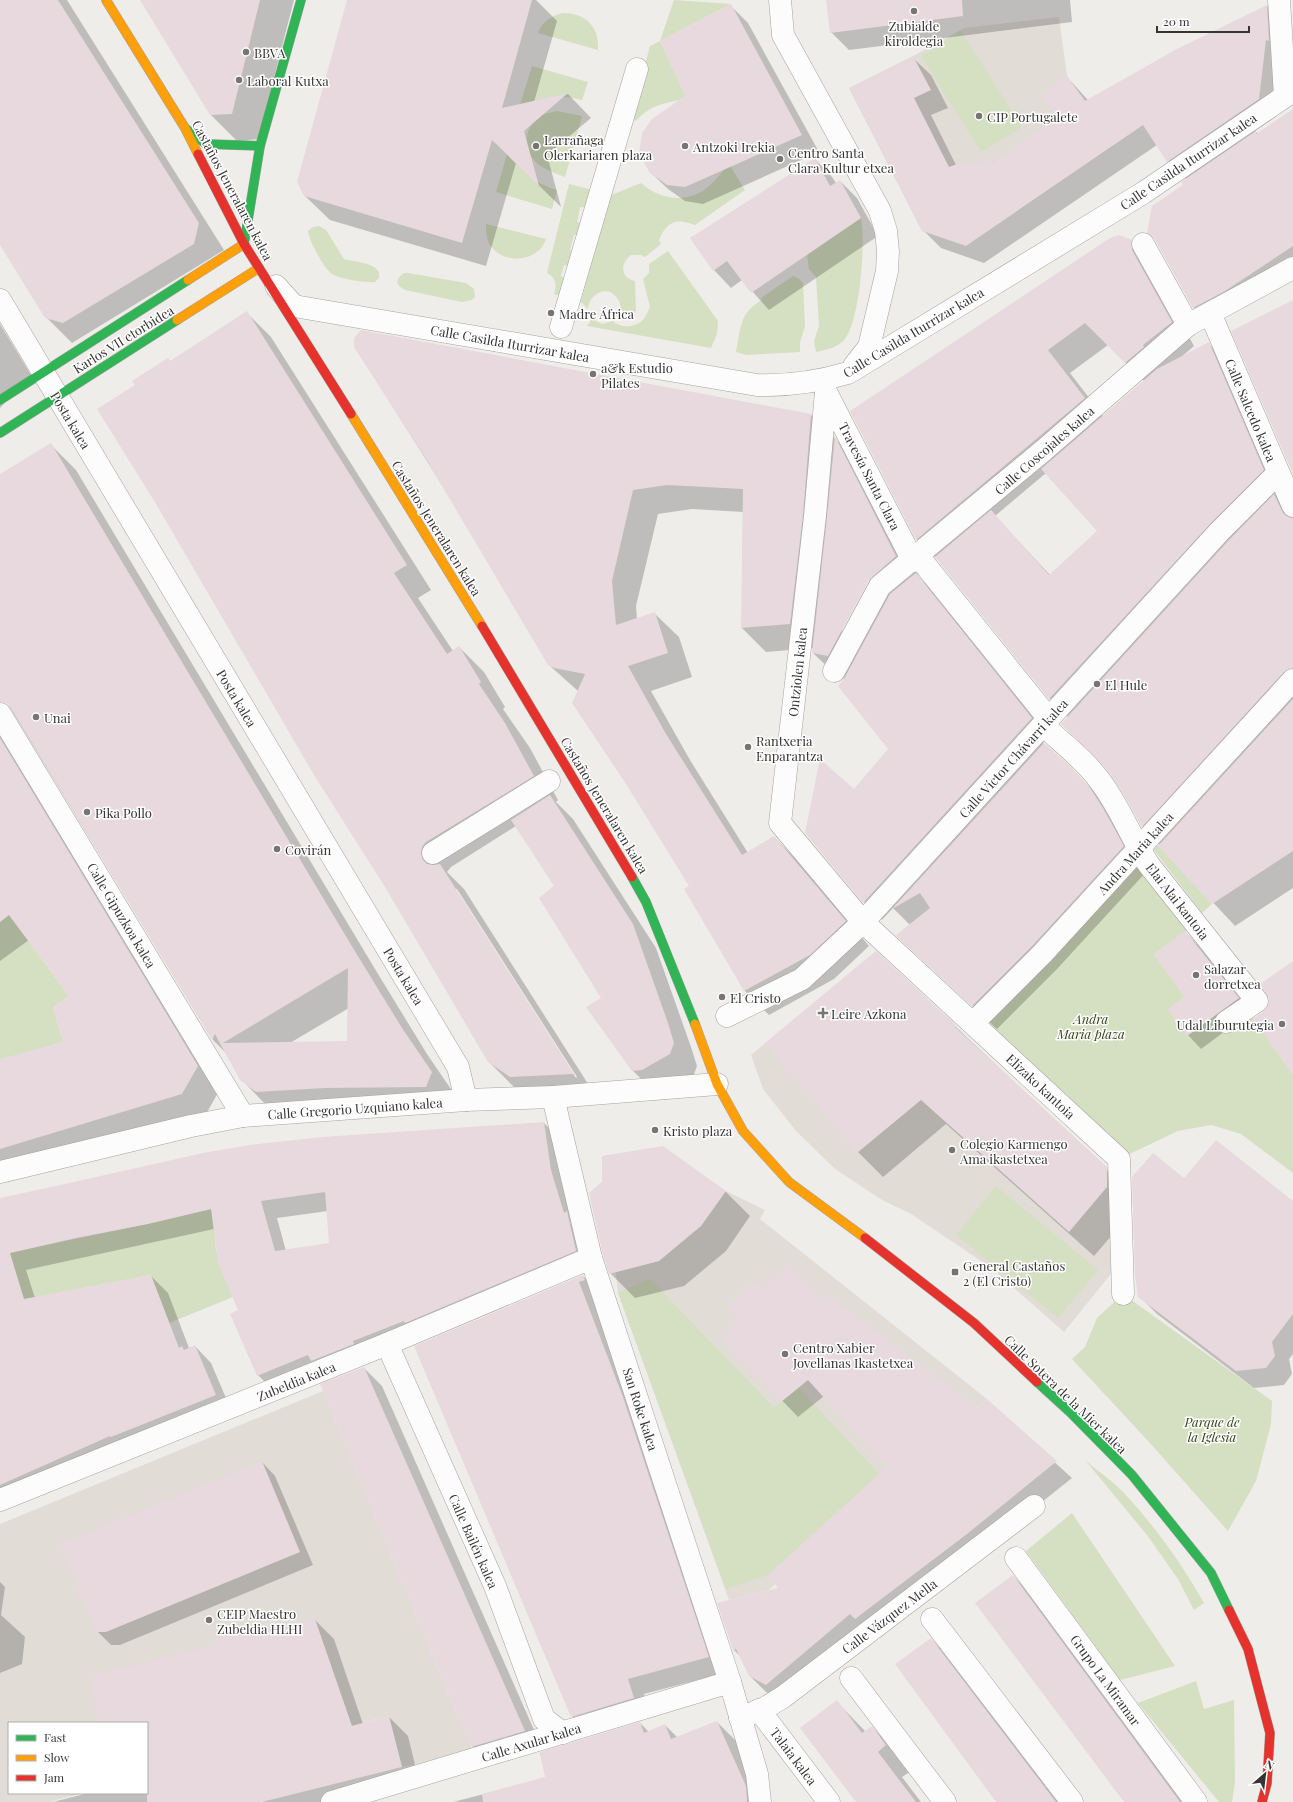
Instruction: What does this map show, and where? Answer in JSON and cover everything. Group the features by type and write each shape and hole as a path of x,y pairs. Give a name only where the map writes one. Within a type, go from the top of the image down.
{"street":[{"name":"Castaños Jeneralaren kalea","path":"106,0 185,128 244,244 259,260 318,360 520,689 646,902 686,1001 717,1084"},
{"path":"244,244 260,146 301,0"},
{"path":"780,0 783,34 880,211 886,231 888,251 887,271 869,347 848,373"},
{"path":"1279,0 1289,93"},
{"path":"562,326 637,69"},
{"name":"Calle Casilda Iturrizar kalea","path":"259,260 294,306 757,386 788,386 823,381 848,373 1143,193 1289,93"},
{"path":"185,128 206,144 260,146"},
{"path":"260,146 260,207"},
{"name":"Karlos VII etorbidea","path":"0,400 244,244"},
{"path":"1143,244 1188,325"},
{"name":"Karlos VII etorbidea","path":"0,433 57,397 259,260"},
{"name":"Calle Coscojales kalea","path":"834,671 880,586 916,558 1044,450 1188,325 1293,268"},
{"name":"Posta kalea","path":"0,300 458,1067 466,1100"},
{"name":"Calle Salcedo kalea","path":"1210,313 1293,506"},
{"name":"Travesía Santa Clara","path":"826,392 916,558 1046,722"},
{"name":"Ontziolen kalea","path":"826,392 815,516 780,823 863,922"},
{"name":"Calle Víctor Chávarri kalea","path":"727,1016 802,978 863,922 1219,532 1278,473"},
{"name":"Andra Maria kalea","path":"974,1023 1042,954 1293,680"},
{"name":"Calle Gipuzkoa kalea","path":"0,714 242,1116"},
{"name":"Elai Alai kantoia","path":"1046,722 1101,781 1130,831 1138,848 1257,1001 1226,1022"},
{"path":"433,853 549,781"},
{"name":"Elizako kantoia","path":"863,922 974,1023 1119,1159 1123,1294"},
{"name":"Calle Gregorio Uzquiano kalea","path":"0,1172 191,1126 242,1116 466,1100 553,1097 717,1084"},
{"name":"Calle Sotera de la Mier kalea","path":"717,1084 742,1131 789,1182 895,1261 974,1323 1071,1414 1132,1475 1210,1573 1248,1649 1270,1733 1267,1783 1262,1802"},
{"name":"San Roke kalea","path":"553,1097 591,1258 730,1682 750,1714 760,1802"},
{"name":"Zubeldia kalea","path":"0,1500 387,1344 591,1258"},
{"name":"Calle Bailén kalea","path":"387,1344 495,1586 544,1719 563,1732"},
{"name":"Calle Vázquez Mella","path":"750,1714 783,1697 1034,1506"},
{"name":"Grupo La Miramar","path":"1016,1558 1196,1802"},
{"path":"932,1619 1072,1802"},
{"path":"851,1678 945,1802"},
{"name":"Calle Axular kalea","path":"332,1802 730,1682"},
{"name":"Talaia kalea","path":"750,1714 829,1802"}],"shaded area":[{"name":"CIP Portugalete","path":"1059,17 1067,76 1114,145 966,246 922,231 849,88 913,56 964,28"},
{"name":"Colegio Karmengo Ama ikastetxea","path":"874,953 1116,1176 1115,1269 1064,1332 990,1267 911,1214 882,1200 835,1169 796,1131 763,1089 751,1055"},
{"name":"Centro Xabier Jovellanas Ikastetxea","path":"726,1191 765,1210 760,1219 987,1399 830,1533 769,1590 729,1600 618,1293 616,1272 659,1261 701,1226"},
{"name":"CEIP Maestro Zubeldia HLHI","path":"323,1391 473,1752 402,1767 389,1716 148,1777 148,1722 8,1722 8,1794 80,1794 49,1802 0,1802 0,1524"}],"green space":[{"path":"674,0 731,4 660,41"},
{"path":"562,13 578,15 589,22 596,34 598,50 538,33 539,29 547,20"},
{"path":"961,31 1022,127 981,152 921,56"},
{"path":"660,41 672,67 692,98 662,104 648,110 636,121 631,117 650,46"},
{"path":"532,66 588,82 582,100 556,97 518,111"},
{"path":"557,111 582,116 565,177 542,167 535,162 528,148 527,141 527,134 535,120 544,114"},
{"path":"509,147 518,162 528,174 540,183 557,190 552,209 496,192"},
{"path":"729,164 745,190 695,225 677,222 669,225 659,240 661,244 645,257 641,255 631,255 627,258 623,266 623,270 626,277 635,281 636,311 631,314 623,312 620,303 613,294 604,291 595,295 589,304 588,309 581,302 609,196 641,183 649,189 665,196 683,198 692,196 708,187"},
{"path":"569,184 593,190 588,208 580,207 577,222 583,223 580,236 574,235 570,250 574,252 570,267 564,265 561,276 566,278 561,296 554,294 554,279 547,273"},
{"path":"861,218 863,245 862,263 853,320 848,334 840,344 827,350 816,352 814,341 819,326 816,277 809,269 807,255"},
{"path":"486,224 546,239 542,247 536,253 528,257 511,258 503,256 490,245 486,232"},
{"path":"319,226 326,230 344,259 372,266 379,272 379,278 375,282 365,282 346,279 332,274 321,260 309,235 308,231 313,227"},
{"path":"668,251 718,321 717,334 711,348 587,326 592,319 602,324 613,321 616,324 623,326 636,325 642,321 650,307 643,279 649,273 649,264"},
{"path":"404,273 466,283 474,289 475,297 472,300 462,302 405,290 399,286 397,282 399,277"},
{"path":"793,276 798,278 803,283 805,327 800,342 800,352 746,355 736,352 740,328 749,310 762,300 761,298"},
{"path":"1155,842 1212,904 1202,913 1151,846"},
{"name":"Andra Maria plaza","path":"1136,867 1189,929 1154,954 1185,997 1168,1009 1181,1028 1209,1020 1239,998 1293,1075 1293,1173 1241,1134 1211,1125 1178,1131 1119,1159 978,1028"},
{"path":"9,915 69,996 53,1007 63,1042 0,1060 0,922"},
{"path":"996,1186 1098,1270 1058,1318 956,1235"},
{"path":"212,1209 216,1250 233,1297 169,1323 151,1275 0,1304 0,1281 10,1253"},
{"path":"650,1279 774,1408 799,1388 879,1474 768,1575 726,1589 618,1293"},
{"name":"Parque de la Iglesia","path":"1123,1294 1272,1401 1271,1424 1256,1481 1228,1531 1150,1443 1072,1359 1085,1347 1097,1318"},
{"path":"1085,1460 1119,1488 1146,1518 1177,1559 1204,1603 1194,1610 1178,1579 1147,1535"},
{"path":"1072,1513 1175,1666 1120,1680 1026,1551"},
{"path":"1196,1681 1204,1709 1234,1700 1235,1783 1232,1802 1219,1802 1138,1703"}],"building":[{"path":"0,0 58,0 199,223 194,244 63,323 45,318 0,245"},
{"path":"140,0 260,0 232,114 210,115"},
{"path":"347,0 532,0 502,108 568,93 524,131 539,186 492,140 462,243 304,196 297,182"},
{"name":"Zubialde kiroldegia","path":"826,0 962,0 963,16 830,33"},
{"path":"731,4 802,135 685,187 667,185 650,173 639,154 642,133 652,119 685,96 660,41"},
{"path":"1267,5 1269,41 1266,40 1259,99 1167,162 1143,125 966,246 922,231 849,88 913,56 931,90 914,98 949,167 965,161 978,166 989,157 994,163 1056,117 1041,94 1067,76 1085,101 1175,50"},
{"path":"1293,109 1293,246 1225,291 1193,308 1154,238 1147,233 1152,206 1183,185 1181,182 1256,131 1256,134"},
{"path":"815,158 830,186 840,180 861,218 751,293 727,261 713,271 690,238"},
{"path":"1119,235 1132,240 1132,250 1172,322 1143,345 1144,347 1125,363 1085,323 1048,350 1085,398 916,540 850,411 1110,238"},
{"path":"1293,300 1293,474 1231,331"},
{"path":"247,311 407,565 394,573 447,654 459,646 481,682 479,684 505,723 534,776 426,842 422,847 421,854 423,860 427,864 440,864 574,1074 510,1077 488,1062 385,887 314,775 156,504 97,409 135,385 132,381 168,358 170,361"},
{"path":"361,330 811,414 803,515 790,624 741,628 743,489 667,485 633,490 612,581 616,625 655,612 668,653 628,666 666,734 742,855 774,836 846,921 810,955 744,991 684,889 689,886 626,784 572,703 585,674 554,668 548,665 426,459 354,347 354,338"},
{"path":"1209,342 1264,470 1210,524 1049,699 935,557 991,510 1049,575 1097,531 1041,469 1157,369"},
{"path":"835,436 896,556 869,580 828,656 812,653"},
{"path":"51,443 353,948 402,1028 432,1072 426,1087 325,1088 256,1092 240,1080 215,1034 212,1040 11,708 6,703 0,702 0,474","holes":["348,968 347,1041 223,1043"]},
{"path":"1274,494 1282,511 1286,516 1293,518 1293,668 1284,672 1142,827 1124,795 1104,766 1061,724 1228,541"},
{"path":"916,573 1032,718 863,903 805,833 820,759 854,789 888,749 838,686 845,677 890,594"},
{"path":"1293,699 1293,851 1212,904 1158,846"},
{"path":"0,738 198,1066 182,1094 0,1149 0,1059 63,1042 53,1007 69,996 9,915 0,922"},
{"path":"1044,743 1072,768 1090,788 1124,846 1033,945 972,1006 896,935 930,908 920,893 892,909"},
{"path":"550,795 633,924 668,1023 674,1043 670,1054 642,1070 632,1071 586,1007 601,998 539,898 554,886 511,820"},
{"name":"Salazar dorretxea","path":"1185,931 1239,998 1187,1036 1168,1009 1185,997 1154,954"},
{"path":"876,951 956,1025 955,1027 1107,1167 1107,1187 1069,1232 921,1100 857,1153 765,1043"},
{"name":"Udal Liburutegia","path":"1293,961 1293,1075 1253,1019 1268,1006 1269,999 1260,984"},
{"path":"544,1122 551,1170 564,1213 567,1211 576,1251 405,1323 404,1321 353,1341 354,1344 311,1361 308,1355 257,1376 230,1314 238,1310 218,1263 211,1209 10,1253 24,1299 151,1275 179,1348 182,1346 184,1350 195,1345 216,1395 111,1437 110,1436 0,1485 0,1198 203,1153 250,1145 322,1137","holes":["325,1192 329,1243 275,1251 261,1201"]},
{"path":"1216,1140 1293,1201 1293,1314 1272,1342 1275,1356 1266,1368 1236,1371 1138,1297 1135,1275 1132,1177 1153,1153 1184,1178"},
{"path":"663,1146 726,1191 701,1226 659,1261 609,1274 603,1255 589,1193 602,1182 602,1156"},
{"path":"788,1263 822,1300 827,1295 977,1408 987,1399 1057,1461 967,1534 855,1619 850,1614 766,1685 749,1676 736,1649 733,1650 717,1603 778,1588 768,1575 887,1467 808,1380 781,1402 721,1338 739,1318 728,1307 754,1281 764,1290"},
{"path":"583,1275 585,1280 579,1282 623,1397 709,1657 628,1679 634,1698 571,1717 414,1346"},
{"path":"364,1367 525,1731 471,1747 320,1384"},
{"path":"262,1461 300,1552 106,1632 96,1632 60,1544"},
{"path":"1013,1575 1180,1802 1124,1802 975,1603"},
{"path":"315,1619 352,1726 389,1716 402,1767 262,1802 147,1802 148,1722 98,1722 91,1676 217,1645 215,1638"},
{"path":"931,1638 1056,1802 996,1802 895,1664"},
{"path":"837,1700 862,1733 872,1726 886,1745 878,1752 916,1802 856,1802 800,1728"},
{"path":"717,1721 746,1786 747,1802 483,1802 482,1794 545,1777 540,1752 640,1722 644,1733 665,1724 671,1739"}],"traffic: fast":[{"path":"244,244 260,146 301,0"},
{"path":"186,129 206,144 260,146"},
{"path":"0,400 188,280"},
{"path":"0,433 177,320"},
{"path":"632,877 646,902 695,1024"},
{"path":"1037,1382 1071,1413 1132,1475 1211,1573 1229,1610"}],"traffic: slow":[{"path":"106,0 185,128 198,154"},
{"path":"188,280 244,244"},
{"path":"177,320 259,268"},
{"path":"351,414 482,626"},
{"path":"695,1024 717,1084 743,1131 789,1182 865,1238"}],"traffic: jam":[{"path":"198,154 244,244 351,414"},
{"path":"482,626 632,877"},
{"path":"865,1238 974,1323 1037,1382"},
{"path":"1229,1610 1248,1649 1270,1733 1267,1783 1262,1802"}],"place":[{"name":"Zubialde kiroldegia","path":"914,11"},
{"name":"BBVA","path":"246,52"},
{"name":"Laboral Kutxa","path":"239,80"},
{"name":"CIP Portugalete","path":"979,116"},
{"name":"Larrañaga Olerkariaren plaza","path":"536,146"},
{"name":"Antzoki Irekia","path":"685,146"},
{"name":"Centro Santa Clara Kultur etxea","path":"780,159"},
{"name":"Madre África","path":"551,313"},
{"name":"a&k Estudio Pilates","path":"593,374"},
{"name":"El Hule","path":"1097,684"},
{"name":"Unai","path":"36,717"},
{"name":"Rantxeria Enparantza","path":"748,747"},
{"name":"Pika Pollo","path":"87,812"},
{"name":"Covirán","path":"277,849"},
{"name":"Salazar dorretxea","path":"1196,975"},
{"name":"El Cristo","path":"722,997"},
{"name":"Leire Azkona","path":"823,1013"},
{"name":"Udal Liburutegia","path":"1282,1024"},
{"name":"Kristo plaza","path":"655,1130"},
{"name":"Colegio Karmengo Ama ikastetxea","path":"952,1150"},
{"name":"General Castaños 2 (El Cristo)","path":"955,1272"},
{"name":"Centro Xabier Jovellanas Ikastetxea","path":"785,1354"},
{"name":"CEIP Maestro Zubeldia HLHI","path":"209,1620"}]}
